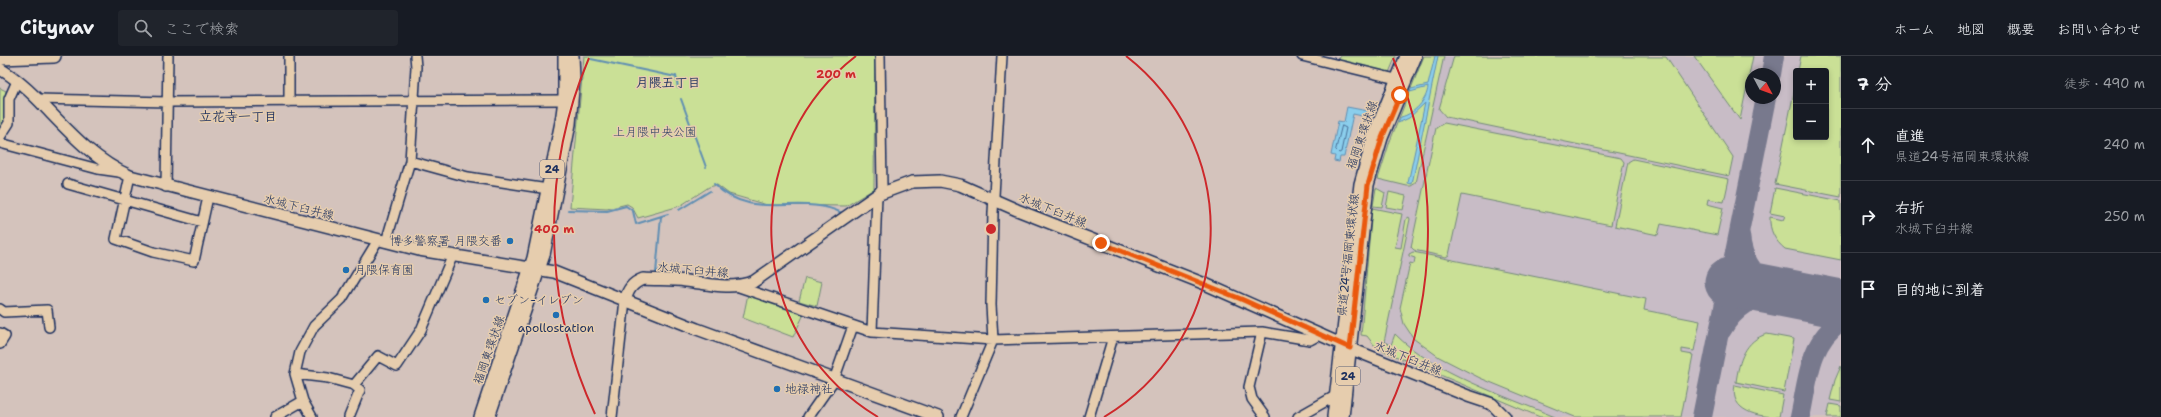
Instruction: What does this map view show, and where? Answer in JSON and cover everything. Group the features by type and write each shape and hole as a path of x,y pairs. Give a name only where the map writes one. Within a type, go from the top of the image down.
{"highway":[{"path":"0,58 54,56"}],"main road":[{"name":"福岡東環状線","path":"480,417 535,269 548,189 558,143 564,100 564,56"},
{"name":"福岡東環状線","path":"489,417 535,269 570,124 574,78 573,56"},
{"name":"福岡東環状線","path":"1333,417 1335,396 1346,346 1360,184 1367,155 1406,56"},
{"name":"県道24号福岡東環状線","path":"1343,417 1346,346 1370,178 1382,138 1416,56"},
{"name":"水城下臼井線","path":"0,69 18,81 90,152 125,174 208,198 452,257 554,272 696,329 938,417"},
{"name":"水城下臼井線","path":"625,300 628,290 637,281 643,279 685,281 716,286 739,287 765,275 876,195 912,182 928,180 960,185 1205,284 1346,346 1468,396 1492,404 1505,417"}],"street":[{"path":"166,187 168,56"},
{"path":"289,56 289,102"},
{"path":"312,417 303,401 295,374 300,352 314,326 342,299 382,241 410,161 416,67 415,56"},
{"path":"872,332 876,195 882,188 880,56"},
{"path":"961,417 993,340 991,305 994,200 1002,56"},
{"path":"1302,56 1396,79"},
{"path":"0,137 9,123 9,99 18,81"},
{"path":"37,99 168,102 564,100"},
{"path":"0,144 98,169 125,174 124,201 116,239 153,252 194,262 208,198"},
{"path":"410,161 468,177 548,189"},
{"path":"68,184 202,222"},
{"path":"354,385 378,356 397,366 421,330 452,257"},
{"path":"739,287 872,332 993,340 1262,332 1310,340 1320,334"},
{"path":"612,417 625,300"},
{"path":"0,309 4,312 47,310 49,327"},
{"path":"808,417 834,380 854,326"},
{"path":"1262,332 1249,387 1252,399 1265,417"},
{"path":"0,333 5,336 0,344"},
{"path":"1089,417 1113,337"},
{"path":"295,374 328,378 354,385 360,390 349,417"},
{"path":"1298,417 1335,396"},
{"path":"275,417 303,401"}],"shaded area":[{"path":"1425,56 1841,56 1841,417 1540,417 1415,365 1377,347 1369,339 1363,307 1373,215 1383,157"}],"green space":[{"name":"上月隈中央公園","path":"584,56 875,56 874,189 846,206 767,205 729,194 717,185 709,187 680,206 638,218 632,207 627,204 607,209 570,207"},
{"path":"1340,56 1396,56 1388,75 1338,64 1337,60"},
{"path":"1424,56 1444,56 1416,183 1411,186 1407,186 1378,179 1390,141"},
{"path":"1454,56 1666,57 1733,157 1729,176 1446,117 1439,109"},
{"path":"1694,56 1753,56 1751,68 1745,68 1745,95 1740,120"},
{"path":"1801,56 1841,56 1841,197 1775,184 1793,97 1793,140 1829,140 1829,68 1799,68"},
{"path":"0,88 6,91 5,115 3,125 0,130"},
{"path":"1444,123 1621,158 1624,162 1611,225 1462,195 1449,255 1446,257 1414,250 1411,247 1436,128"},
{"path":"1633,159 1729,179 1724,202 1708,199 1707,204 1723,208 1717,235 1661,224 1658,235 1615,226 1628,162"},
{"path":"1376,188 1385,193 1382,207 1373,206"},
{"path":"1775,188 1841,201 1841,260 1785,249 1778,242 1773,235 1770,217 1783,220 1785,216 1770,213"},
{"path":"1389,192 1406,196 1403,210 1386,207"},
{"path":"1372,208 1402,214 1395,247 1401,248 1406,219 1409,217 1410,219 1384,342 1391,345 1395,334 1410,348 1470,382 1555,417 1540,417 1388,353 1374,345 1367,336 1361,335"},
{"path":"1413,252 1646,299 1644,310 1700,321 1694,351 1682,349 1682,353 1693,355 1681,417 1575,417 1480,378 1439,357 1414,339 1404,324 1400,308 1410,263 1414,264 1415,258 1409,256 1409,254"},
{"path":"805,278 822,282 817,306 799,301"},
{"path":"748,294 805,312 793,337 743,318"},
{"path":"1767,334 1794,339 1784,392 1736,382 1739,366 1744,352 1753,341"},
{"path":"1841,366 1841,402 1830,400 1835,380"},
{"path":"1735,385 1783,395 1779,417 1755,414 1741,407 1734,394"},
{"path":"1830,404 1841,406 1841,417 1827,417"}],"water":[{"path":"1435,56 1438,56 1412,184 1408,183 1425,103 1409,118 1398,123 1401,117 1415,110 1425,97 1428,87 1410,92 1411,89 1428,85"},
{"path":"1347,107 1368,111 1367,117 1353,114 1344,157 1340,157 1339,162 1334,161 1335,156 1331,155 1338,121 1344,122"}],"waterway":[{"path":"591,59 676,77"},
{"path":"676,76 678,88"},
{"path":"681,99 706,167"},
{"path":"877,125 877,146"},
{"path":"877,178 877,186"},
{"path":"714,184 729,196 745,202 761,205 810,205 826,207 842,213"},
{"path":"679,210 710,191"},
{"path":"568,210 607,211 626,206 633,211 636,224 668,214"},
{"path":"656,273 661,217"}],"taxiway":[{"path":"1772,68 1774,56"},
{"path":"1702,417 1765,104"},
{"path":"1740,235 1744,254 1753,270 1766,283 1783,293"},
{"path":"1721,331 1732,315 1747,303 1764,296 1783,293"},
{"path":"1800,417 1811,364 1816,352 1822,340 1830,330 1841,321"}],"runway":[{"path":"1729,282 1841,304"}],"place":[{"name":"博多警察署 月隈交番","path":"510,241"},
{"name":"月隈保育園","path":"346,270"},
{"name":"セブン-イレブン","path":"486,300"},
{"name":"apollostation","path":"556,315"},
{"name":"地禄神社","path":"777,389"}],"district":[{"name":"月隈五丁目","path":"668,82"},
{"name":"立花寺一丁目","path":"238,116"}],"route":[{"path":"1101,243 1241,299 1350,348 1356,306 1368,185 1382,138 1400,95"}]}
